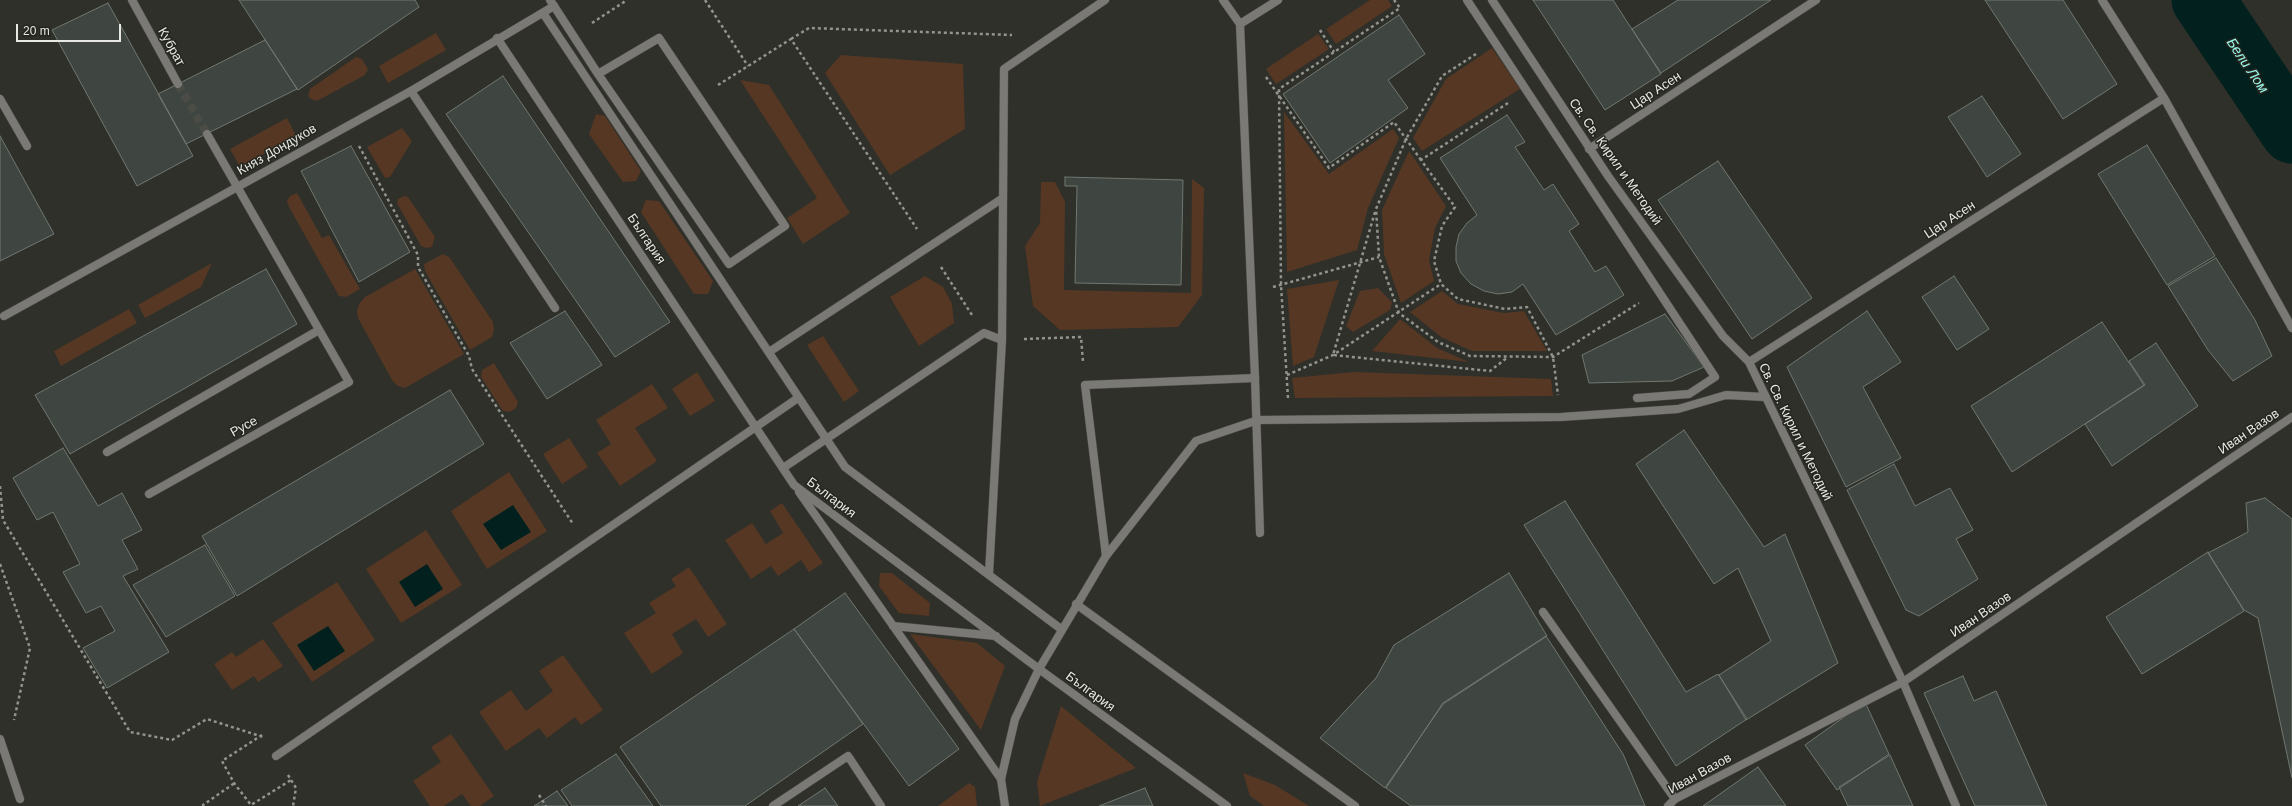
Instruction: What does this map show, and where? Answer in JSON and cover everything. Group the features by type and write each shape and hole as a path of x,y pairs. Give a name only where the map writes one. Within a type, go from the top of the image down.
{"street":[{"name":"Кубрат","path":"132,0 178,84"},
{"path":"989,574 1002,340 1004,69 1105,0"},
{"path":"1223,0 1240,24 1258,420 1260,533"},
{"path":"1240,24 1278,0"},
{"path":"1467,0 1715,377 1689,394 1637,398"},
{"name":"Св. Св. Кирил и Методий","path":"1492,0 1589,149 1723,336 1749,362 1903,682 1956,806"},
{"name":"Цар Асен","path":"1589,149 1816,0"},
{"path":"2102,0 2164,98 2292,328"},
{"path":"552,3 598,74 729,264 785,226 659,38 598,74"},
{"name":"Княз Дондуков","path":"4,316 348,124 411,91 497,38 543,13 552,3"},
{"path":"543,13 845,467 1061,629"},
{"name":"България","path":"497,38 794,485 1039,669 1227,806"},
{"path":"411,91 555,308"},
{"name":"Цар Асен","path":"1749,362 2164,98"},
{"path":"0,99 27,146"},
{"path":"107,452 319,330 207,134"},
{"path":"769,352 1003,198"},
{"name":"Русе","path":"149,494 349,382 319,330"},
{"path":"783,468 984,334 1002,340"},
{"path":"1106,556 1085,385 1255,378"},
{"path":"1005,806 1001,779 1015,719 1039,669 1061,629 1106,556 1196,441 1258,420 1561,417 1678,409 1726,395 1765,397"},
{"path":"276,756 798,398"},
{"name":"Иван Вазов","path":"1668,806 1675,799 1903,682 2292,418"},
{"path":"794,485 1001,779"},
{"path":"1076,604 1355,806"},
{"path":"1543,612 1675,799"},
{"path":"893,626 996,636"},
{"path":"0,739 20,799"},
{"path":"773,806 848,756 881,806"}],"path":[{"path":"573,35 627,0"},
{"path":"705,0 748,66"},
{"path":"1288,404 1281,285 1278,89 1400,8 1394,0"},
{"path":"699,97 809,28 1014,35"},
{"path":"1320,30 1334,52"},
{"path":"791,39 929,247 984,334"},
{"path":"1333,355 1376,209 1406,139 1442,76 1495,42"},
{"path":"1266,76 1329,168 1394,122 1455,207 1442,226 1434,260 1441,284 1458,299 1506,309 1527,307 1554,357 1561,417"},
{"path":"1421,160 1527,91"},
{"path":"348,124 418,255 418,267 469,356 472,369 586,544"},
{"path":"1376,209 1380,257 1399,313 1438,342 1470,356 1554,357 1659,292"},
{"path":"1251,292 1380,257"},
{"path":"1287,375 1333,355 1441,284"},
{"path":"1002,340 1081,337 1085,385"},
{"path":"1333,355 1490,371 1509,356"},
{"path":"0,486 2,520 130,732 172,740 207,718 262,735 296,788 293,806"},
{"path":"0,564 30,648 14,720 16,726"},
{"path":"262,735 222,761 235,782 251,805 291,780"},
{"path":"204,806 203,804 235,782"},
{"path":"539,796 546,806"}],"shaded area":[{"path":"1370,0 1388,0 1392,6 1336,44 1326,29"},
{"path":"436,33 446,50 388,83 379,66"},
{"path":"1318,34 1329,49 1276,84 1266,69"},
{"path":"1492,48 1520,89 1422,151 1413,138 1446,79"},
{"path":"841,55 963,64 965,129 890,175 825,73"},
{"path":"356,57 362,59 368,69 365,75 317,101 308,96 310,89"},
{"path":"740,80 769,85 850,213 803,244 787,218 817,198"},
{"path":"1284,112 1329,174 1393,129 1399,138 1368,208 1357,250 1287,272"},
{"path":"596,114 605,116 641,171 636,181 623,182 589,134"},
{"path":"287,118 296,136 240,167 230,149"},
{"path":"402,128 412,141 390,177 385,178 367,147"},
{"path":"1409,151 1446,206 1435,228 1429,260 1434,281 1401,303 1384,254 1382,210"},
{"path":"1192,179 1204,188 1202,295 1178,327 1060,330 1033,306 1025,246 1040,223 1041,182 1055,182 1065,202 1064,290 1191,293"},
{"path":"297,193 322,238 329,235 360,289 346,297 339,296 289,207 287,201 290,196"},
{"path":"404,196 408,197 435,237 432,247 426,248 421,246 397,203 398,199"},
{"path":"646,200 659,201 713,281 708,294 694,294 641,212"},
{"path":"443,254 450,258 493,322 494,330 492,337 470,350 425,271 424,264"},
{"path":"212,263 201,287 145,318 138,305"},
{"path":"415,269 464,354 405,388 398,386 392,380 358,318 357,311 359,304 365,297"},
{"path":"925,276 943,287 952,304 954,323 919,346 890,297"},
{"path":"1339,280 1314,357 1293,366 1287,289"},
{"path":"1378,288 1392,302 1390,310 1353,332 1346,326 1360,291"},
{"path":"1442,291 1458,304 1504,313 1524,311 1547,351 1472,351 1441,337 1410,312"},
{"path":"129,309 137,323 61,366 54,351"},
{"path":"1400,319 1437,348 1469,362 1372,351"},
{"path":"823,336 859,391 844,402 807,345"},
{"path":"494,363 518,402 516,408 510,412 503,411 481,377 482,370"},
{"path":"697,372 715,401 690,416 672,389"},
{"path":"1354,372 1551,379 1553,396 1295,398 1292,378"},
{"path":"652,384 668,408 635,428 657,461 620,486 597,453 611,444 596,420"},
{"path":"569,438 588,467 562,484 543,454"},
{"path":"509,472 547,531 487,569 451,511"},
{"path":"782,503 823,563 809,572 801,560 778,576 771,566 751,579 725,540 752,523 766,544 783,533 770,511"},
{"path":"426,530 462,585 401,623 366,569"},
{"path":"689,567 727,624 708,637 696,619 672,634 683,653 652,674 624,633 656,613 649,603 676,586 671,579"},
{"path":"880,573 892,573 930,603 929,616 899,613 879,586"},
{"path":"337,582 375,640 312,682 272,623"},
{"path":"910,634 977,643 1005,666 981,730"},
{"path":"263,639 283,666 258,682 254,676 232,690 214,664 232,652 236,657"},
{"path":"563,655 603,710 581,725 575,717 547,738 539,728 506,751 479,712 511,690 526,711 553,691 539,671"},
{"path":"1061,706 1136,768 1040,806 1037,782"},
{"path":"451,734 494,796 480,806 471,806 462,794 444,806 430,806 413,781 441,762 431,747"},
{"path":"1243,773 1275,785 1309,806 1264,806 1250,796"},
{"path":"969,783 975,787 977,806 938,806"}],"water":[{"path":"513,505 531,532 501,550 483,524"},
{"path":"427,564 443,589 415,607 399,582"},
{"path":"328,626 345,651 314,671 297,645"}],"building":[{"path":"239,0 415,0 419,7 298,90"},
{"path":"1533,0 1613,0 1661,74 1605,110"},
{"path":"1678,0 1771,0 1661,73 1632,29"},
{"path":"1985,0 2063,0 2117,84 2063,119"},
{"path":"108,3 193,156 137,186 52,30"},
{"path":"1399,15 1425,54 1388,80 1408,108 1330,163 1283,94"},
{"path":"265,40 297,89 186,144 158,94"},
{"path":"503,76 670,322 615,357 446,114"},
{"path":"1982,96 2021,154 1987,177 1948,117"},
{"path":"1507,115 1525,142 1515,147 1544,190 1553,184 1579,224 1569,231 1595,272 1606,266 1624,295 1556,335 1523,284 1512,292 1498,294 1484,291 1471,284 1461,273 1456,261 1456,247 1459,234 1467,223 1477,215 1440,158"},
{"path":"0,136 54,234 0,261"},
{"path":"2147,145 2215,256 2167,285 2098,174"},
{"path":"351,146 410,252 359,282 301,171"},
{"path":"1718,161 1812,298 1752,339 1658,200"},
{"path":"1065,177 1183,180 1181,285 1075,283 1077,186 1065,186"},
{"path":"2216,258 2255,320 2272,356 2233,381 2208,350 2168,286"},
{"path":"266,269 297,324 70,454 35,395"},
{"path":"1954,276 1989,329 1957,350 1922,297"},
{"path":"565,311 602,365 547,399 510,343"},
{"path":"1867,311 1901,362 1863,387 1901,458 1846,487 1787,367"},
{"path":"1665,314 1704,367 1672,381 1589,383 1582,355"},
{"path":"2102,322 2144,385 2012,472 1971,406"},
{"path":"2156,343 2198,406 2112,466 2085,424 2145,385 2129,361"},
{"path":"450,390 484,444 237,596 202,536"},
{"path":"1684,430 1764,547 1785,534 1838,663 1746,720 1719,675 1771,641 1738,568 1714,584 1636,464"},
{"path":"63,448 98,506 122,493 142,530 122,540 138,569 123,576 169,652 107,688 83,648 115,631 101,606 86,613 63,572 80,564 53,512 37,520 13,478"},
{"path":"1894,464 1915,506 1950,488 1973,530 1956,539 1978,579 1919,616 1906,610 1847,490"},
{"path":"2265,498 2292,519 2292,778 2258,618 2244,610 2208,553 2248,532 2246,503"},
{"path":"1565,501 1686,692 1718,674 1747,719 1676,766 1524,525"},
{"path":"205,545 235,596 166,637 133,585"},
{"path":"2208,552 2244,611 2142,674 2106,617"},
{"path":"1509,573 1547,636 1443,704 1385,788 1320,738 1376,678 1394,645"},
{"path":"845,593 959,749 909,786 794,629"},
{"path":"794,629 863,724 745,806 661,806 620,747"},
{"path":"1546,636 1623,754 1645,806 1411,806 1386,788 1443,703"},
{"path":"1963,676 1974,701 1996,691 2047,806 1975,806 1924,693"},
{"path":"1865,702 1889,754 1837,790 1805,745"},
{"path":"616,754 653,806 572,806 561,790"},
{"path":"1890,755 1913,806 1848,806 1839,787"},
{"path":"1758,767 1786,806 1703,806"},
{"path":"825,788 838,806 798,806"},
{"path":"1145,788 1153,806 1099,806"},
{"path":"557,791 568,806 534,806 542,801"}],"waterway":[{"name":"Бели Лом","path":"2203,0 2292,132"}],"tunnel":[{"path":"178,84 207,134"}]}
